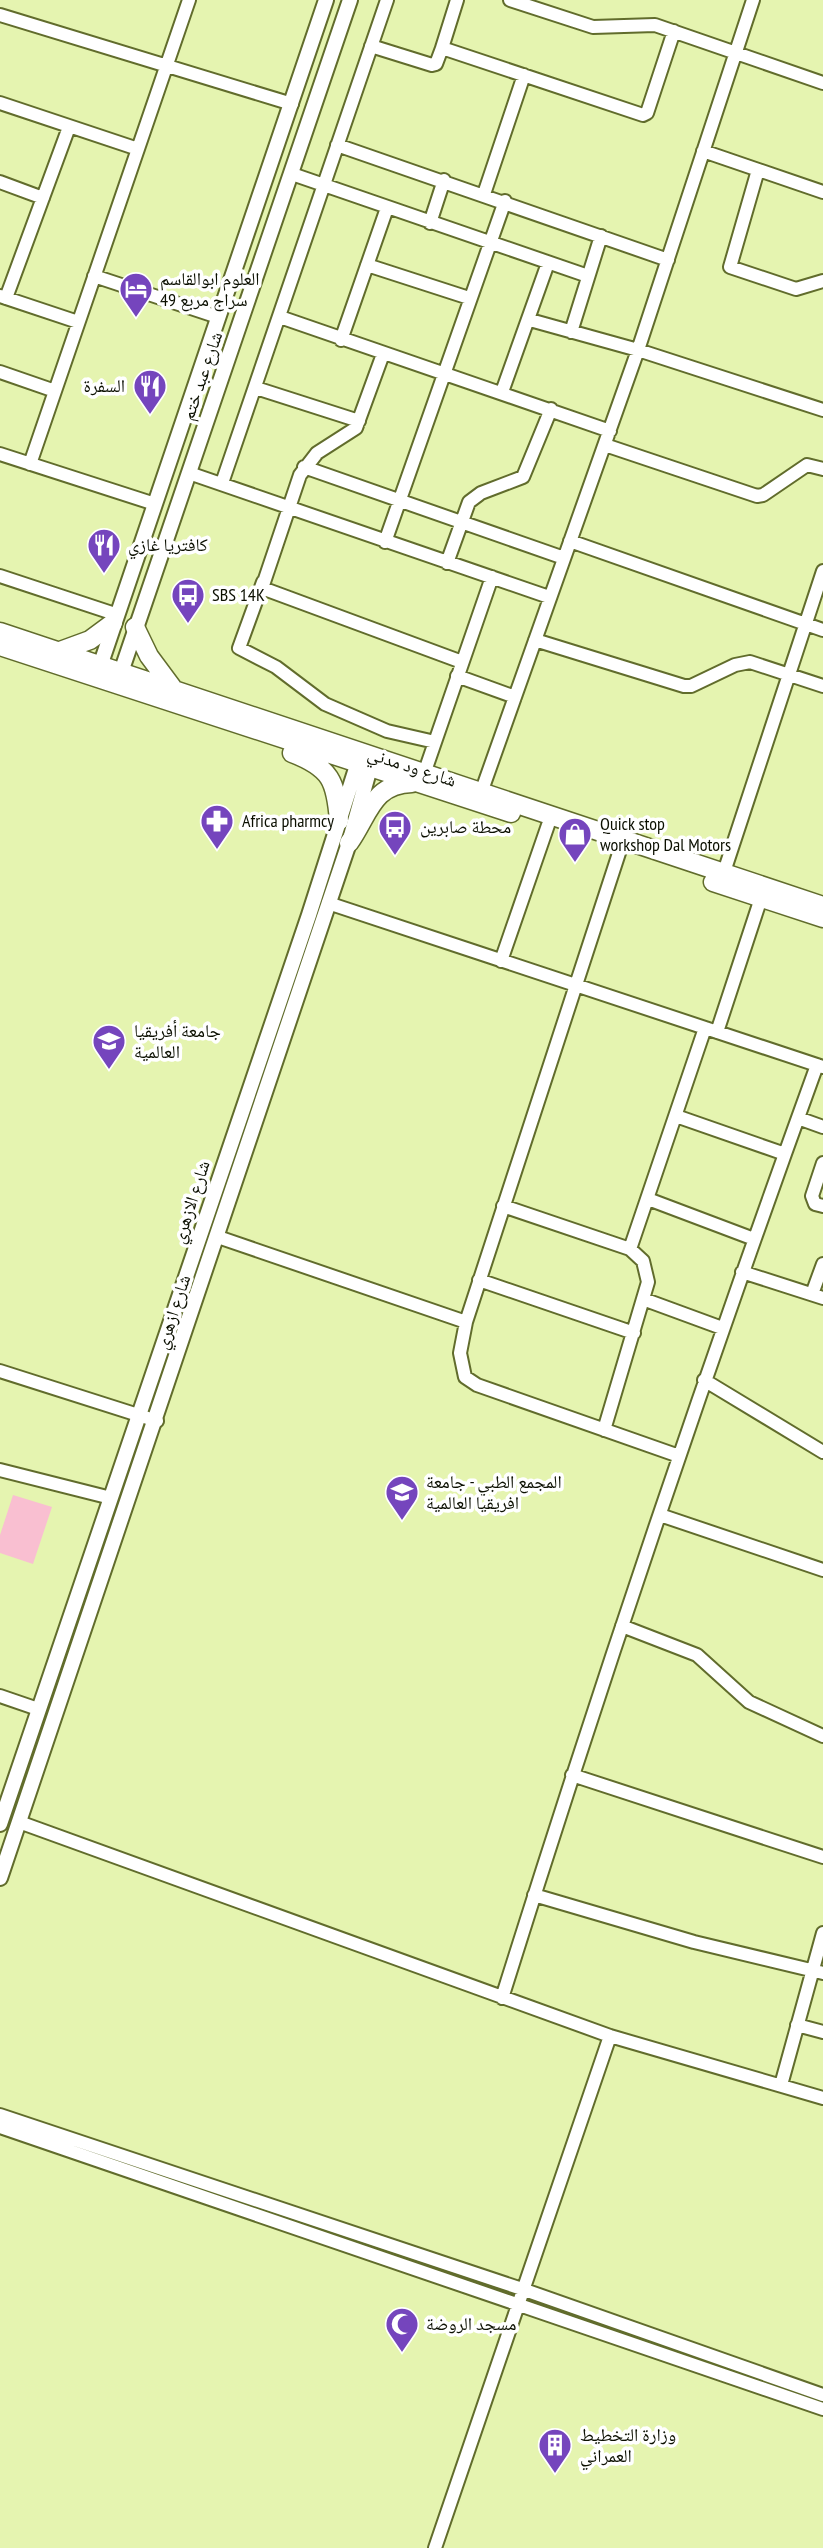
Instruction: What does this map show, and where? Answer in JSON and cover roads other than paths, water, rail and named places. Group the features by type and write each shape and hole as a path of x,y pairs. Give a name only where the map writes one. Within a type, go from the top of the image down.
{"highway":[{"path":"60,651 90,640 114,618"},
{"path":"135,627 149,656 172,687"},
{"name":"شارع ود مدني","path":"0,632 60,651 98,671"},
{"name":"شارع ود مدني","path":"0,646 119,678 172,687 365,760"},
{"name":"شارع ود مدني","path":"119,678 157,699 423,777 482,790 823,906"},
{"path":"157,699 169,710 290,751 320,766 333,782 339,821"},
{"path":"349,844 383,790 423,777"},
{"name":"شارع ود مدني","path":"423,777 548,825 823,918"}],"main road":[{"name":"شارع عبد ختم","path":"98,671 326,0"},
{"name":"شارع عبد ختم","path":"119,678 350,0"},
{"name":"شارع الازهري","path":"0,1824 111,1498 301,961 339,821 365,760"},
{"name":"شارع ازهري","path":"0,1878 218,1237 301,961 328,903 349,844 365,760"}],"street":[{"path":"30,464 189,0"},
{"path":"222,483 387,0"},
{"path":"371,46 436,64 457,0"},
{"path":"510,0 593,27 647,24 674,30 823,83"},
{"path":"549,14 554,0"},
{"path":"482,790 638,350 753,0"},
{"path":"0,15 292,104"},
{"path":"442,48 646,115 674,30"},
{"path":"484,194 524,75"},
{"path":"0,103 138,149"},
{"path":"69,127 3,297 78,322"},
{"path":"337,145 505,201 668,260"},
{"path":"703,151 823,191"},
{"path":"758,170 730,267 796,289 823,281"},
{"path":"292,174 588,276"},
{"path":"430,223 444,180"},
{"path":"0,182 43,198"},
{"path":"385,542 442,372 505,201"},
{"path":"341,340 387,208"},
{"path":"571,332 601,236"},
{"path":"502,392 530,320 548,263"},
{"path":"367,265 469,298"},
{"path":"94,275 218,317"},
{"path":"280,317 610,430"},
{"path":"530,320 638,350 823,410"},
{"path":"383,354 359,421 351,432 317,453 304,467 288,507 262,589 462,662"},
{"path":"0,372 55,391"},
{"path":"256,388 359,421"},
{"path":"447,563 469,502 523,477 551,410"},
{"path":"605,445 757,496 763,495 807,465 823,469"},
{"path":"0,454 155,504"},
{"path":"304,467 564,558"},
{"path":"189,473 549,597"},
{"path":"570,541 823,630"},
{"path":"271,559 239,648 276,667 325,704 387,731 435,742"},
{"path":"724,872 823,571"},
{"path":"0,576 114,618"},
{"path":"423,777 492,577"},
{"path":"535,640 684,686 698,684 741,663 789,674 823,686"},
{"path":"457,676 515,697"},
{"path":"501,961 548,825"},
{"path":"620,850 479,1280 460,1353 464,1377 477,1385 680,1456"},
{"path":"630,1250 676,1116 761,898"},
{"path":"328,903 820,1066 798,1118 704,1380 572,1775 502,1998"},
{"path":"676,1116 785,1154"},
{"path":"798,1118 823,1127"},
{"path":"823,1163 812,1196 815,1204 823,1206"},
{"path":"648,1199 754,1239"},
{"path":"503,1206 630,1250 643,1261 648,1282 604,1430"},
{"path":"218,1237 466,1322"},
{"path":"742,1272 818,1296 823,1264"},
{"path":"479,1280 634,1333"},
{"path":"643,1299 722,1328"},
{"path":"0,1371 157,1421"},
{"path":"704,1380 823,1452"},
{"path":"0,1470 111,1498"},
{"path":"660,1515 823,1570"},
{"path":"622,1626 698,1655 750,1702 823,1736"},
{"path":"0,1696 38,1709"},
{"path":"572,1775 823,1857"},
{"path":"19,1822 502,1998 610,2035 823,2098"},
{"path":"534,1895 694,1942 818,1972"},
{"path":"781,2085 797,2025 818,1972 823,1933"},
{"path":"797,2025 823,2032"},
{"path":"435,2548 610,2035"},
{"path":"0,2115 522,2290 823,2395"},
{"path":"0,2127 823,2409"}],"place":[{"name":"العلوم ابوالقاسم سراج مربع 49","path":"136,319"},
{"name":"السفرة","path":"150,416"},
{"name":"كافتريا غازي","path":"104,575"},
{"name":"SBS 14K","path":"188,625"},
{"name":"Africa pharmcy","path":"217,851"},
{"name":"محطة صابرين","path":"395,857"},
{"name":"Quick stop workshop Dal Motors","path":"575,864"},
{"name":"جامعة أفريقيا العالمية","path":"109,1071"},
{"name":"المجمع الطبي - جامعة افريقيا العالمية","path":"402,1522"},
{"name":"مسجد الروضة","path":"402,2354"},
{"name":"وزارة التخطيط العمراني","path":"555,2475"}]}
